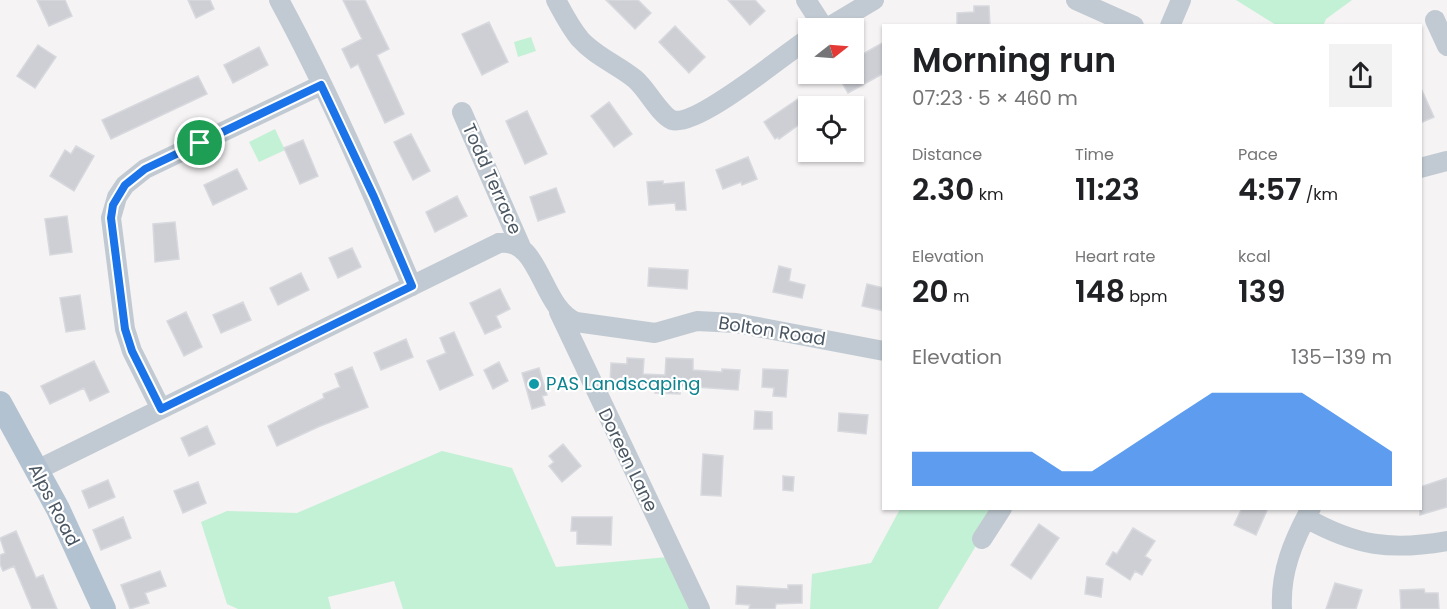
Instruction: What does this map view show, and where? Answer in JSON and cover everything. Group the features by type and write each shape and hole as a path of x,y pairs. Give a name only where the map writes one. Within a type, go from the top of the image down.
{"main road":[{"name":"Alps Road","path":"0,403 58,509 104,609"}],"street":[{"path":"279,0 374,197 412,286"},
{"path":"555,0 581,40 634,78 674,121 684,120 722,100 798,46"},
{"path":"806,0 818,18"},
{"path":"842,18 874,0"},
{"path":"1077,0 1130,24"},
{"path":"1171,24 1181,0"},
{"path":"1435,20 1447,46"},
{"path":"161,409 132,351 125,329 111,218 117,197 125,185 145,169 321,85"},
{"name":"Todd Terrace","path":"462,112 521,247"},
{"path":"1422,167 1447,161"},
{"path":"37,470 499,243 507,242 521,247 527,253 558,310"},
{"name":"Bolton Road","path":"558,310 576,322 631,331 655,333 697,321 718,321 882,351"},
{"name":"Doreen Lane","path":"558,310 700,609"},
{"path":"982,539 1001,510"},
{"path":"1282,609 1282,580 1288,557 1308,513 1331,532 1376,544 1409,546 1447,541"}],"green space":[{"path":"1236,0 1352,0 1326,19 1324,24 1274,24"},
{"path":"531,37 536,51 518,57 514,42"},
{"path":"275,129 285,150 259,162 249,142"},
{"path":"442,451 512,468 556,567 668,557 696,609 403,609 394,581 328,597 331,609 238,609 227,604 201,522 227,511 297,513"},
{"path":"899,510 997,510 938,609 810,609 812,574 871,563"}],"building":[{"path":"37,0 65,0 72,16 49,26"},
{"path":"188,0 210,0 214,9 196,18"},
{"path":"343,0 365,0 389,49 377,55 404,114 385,123 358,64 351,68 342,49 362,39"},
{"path":"606,0 638,0 651,13 635,29"},
{"path":"728,0 755,0 765,11 750,25"},
{"path":"974,6 989,6 990,24 957,24 957,13 974,12"},
{"path":"489,22 508,62 482,75 462,34"},
{"path":"675,26 705,57 689,73 659,42"},
{"path":"882,43 882,74 848,93 843,84 864,84 864,53"},
{"path":"38,45 56,57 35,88 17,76"},
{"path":"259,47 268,65 233,83 224,65"},
{"path":"198,76 207,94 111,139 102,120"},
{"path":"1422,90 1434,117 1422,122"},
{"path":"798,99 798,125 779,139 778,137 775,139 764,122"},
{"path":"609,102 632,134 614,147 591,116"},
{"path":"527,111 547,154 525,164 506,121"},
{"path":"411,134 430,171 413,180 394,142"},
{"path":"303,140 318,176 300,184 284,148"},
{"path":"76,146 94,156 74,191 50,176 65,150 71,154"},
{"path":"748,157 757,179 723,189 716,170"},
{"path":"237,169 247,189 213,205 204,185"},
{"path":"663,181 663,184 684,182 686,210 676,210 675,203 649,205 647,182"},
{"path":"556,188 565,212 538,221 530,197"},
{"path":"457,196 467,216 435,232 426,212"},
{"path":"67,216 72,252 50,255 45,219"},
{"path":"175,222 179,259 155,262 153,224"},
{"path":"352,248 361,267 338,278 329,258"},
{"path":"779,266 791,269 789,281 805,285 802,298 773,292"},
{"path":"649,268 688,270 687,289 648,286"},
{"path":"301,273 309,290 278,305 270,288"},
{"path":"867,284 882,288 882,311 862,306"},
{"path":"500,289 510,309 496,316 501,327 485,334 470,303"},
{"path":"80,295 85,329 66,332 60,298"},
{"path":"243,302 251,320 221,333 213,315"},
{"path":"186,312 202,347 184,356 167,321"},
{"path":"454,332 473,375 440,390 427,361 446,353 440,338"},
{"path":"406,339 413,357 381,370 374,353"},
{"path":"627,358 644,359 643,374 665,375 666,358 693,359 693,370 722,372 722,369 740,370 738,390 680,386 680,394 655,393 656,385 610,383 611,363 627,364"},
{"path":"94,361 109,392 90,401 84,388 50,404 41,386"},
{"path":"499,362 508,381 493,389 484,370"},
{"path":"352,367 368,407 277,446 268,426 324,398 323,394 340,387 335,374"},
{"name":"PAS Landscaping","path":"539,368 547,395 542,396 545,405 532,409 522,373"},
{"path":"763,369 788,370 786,397 773,396 774,388 762,387"},
{"path":"755,411 772,412 772,429 754,429"},
{"path":"839,413 868,415 866,434 838,431"},
{"path":"207,426 215,444 189,456 181,438"},
{"path":"563,444 581,466 562,482 549,466 554,462 549,456"},
{"path":"703,454 723,456 721,496 701,495"},
{"path":"783,476 794,477 793,491 783,490"},
{"path":"1447,478 1447,507 1420,515 1422,486"},
{"path":"108,480 115,497 89,508 82,491"},
{"path":"198,482 206,503 183,513 174,491"},
{"path":"1241,510 1267,510 1256,535 1234,525"},
{"path":"123,517 131,538 101,550 93,530"},
{"path":"572,517 612,517 611,545 577,544 577,531 571,531"},
{"path":"1039,524 1059,538 1031,579 1011,565"},
{"path":"1133,528 1155,541 1145,556 1151,560 1142,575 1135,571 1130,580 1106,564 1113,552 1117,554"},
{"path":"16,531 36,578 43,575 57,609 32,609 14,566 3,571 0,555 5,553 0,538"},
{"path":"160,571 166,586 145,593 149,603 130,609 121,585"},
{"path":"1087,577 1103,579 1101,597 1085,594"},
{"path":"1335,583 1362,590 1356,609 1326,609"},
{"path":"788,585 802,585 802,603 776,604 775,609 749,609 750,605 736,604 737,586 788,589"},
{"path":"1424,589 1425,593 1438,593 1439,609 1401,609 1400,590"}],"place":[{"name":"PAS Landscaping","path":"534,384"}],"route":[{"path":"321,85 374,197 412,286 161,409 132,351 125,329 111,218 117,197 136,175 200,143 321,85"}]}
